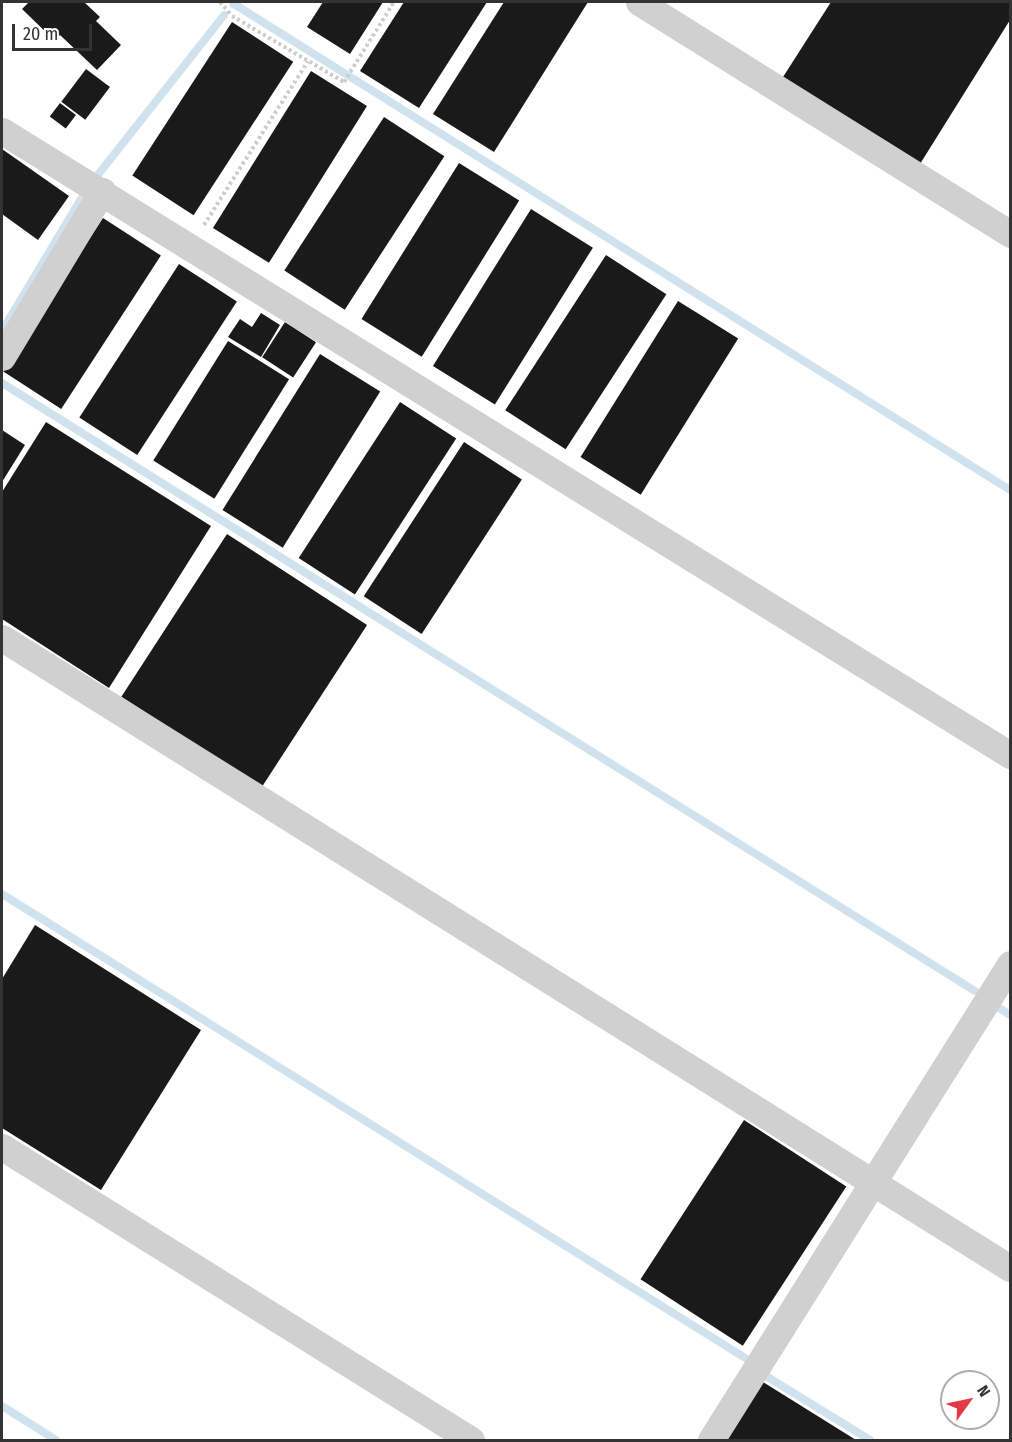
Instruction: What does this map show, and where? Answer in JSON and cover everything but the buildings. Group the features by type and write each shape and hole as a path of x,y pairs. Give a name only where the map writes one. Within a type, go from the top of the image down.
{"street":[{"path":"639,2 1011,234"},
{"path":"2,130 1011,755"},
{"path":"2,357 102,191"},
{"path":"2,638 1011,1269"},
{"path":"711,1440 1011,964"},
{"path":"2,1147 471,1440"}],"path":[{"path":"220,2 232,16 344,82 394,2"},
{"path":"191,246 308,61"}],"waterway":[{"path":"237,2 234,4 1010,490"},
{"path":"97,176 224,15"},
{"path":"2,331 81,199"},
{"path":"2,383 975,991"},
{"path":"2,894 745,1358"},
{"path":"999,1008 1010,1015"},
{"path":"766,1376 870,1440"},
{"path":"2,1406 56,1440"}]}
